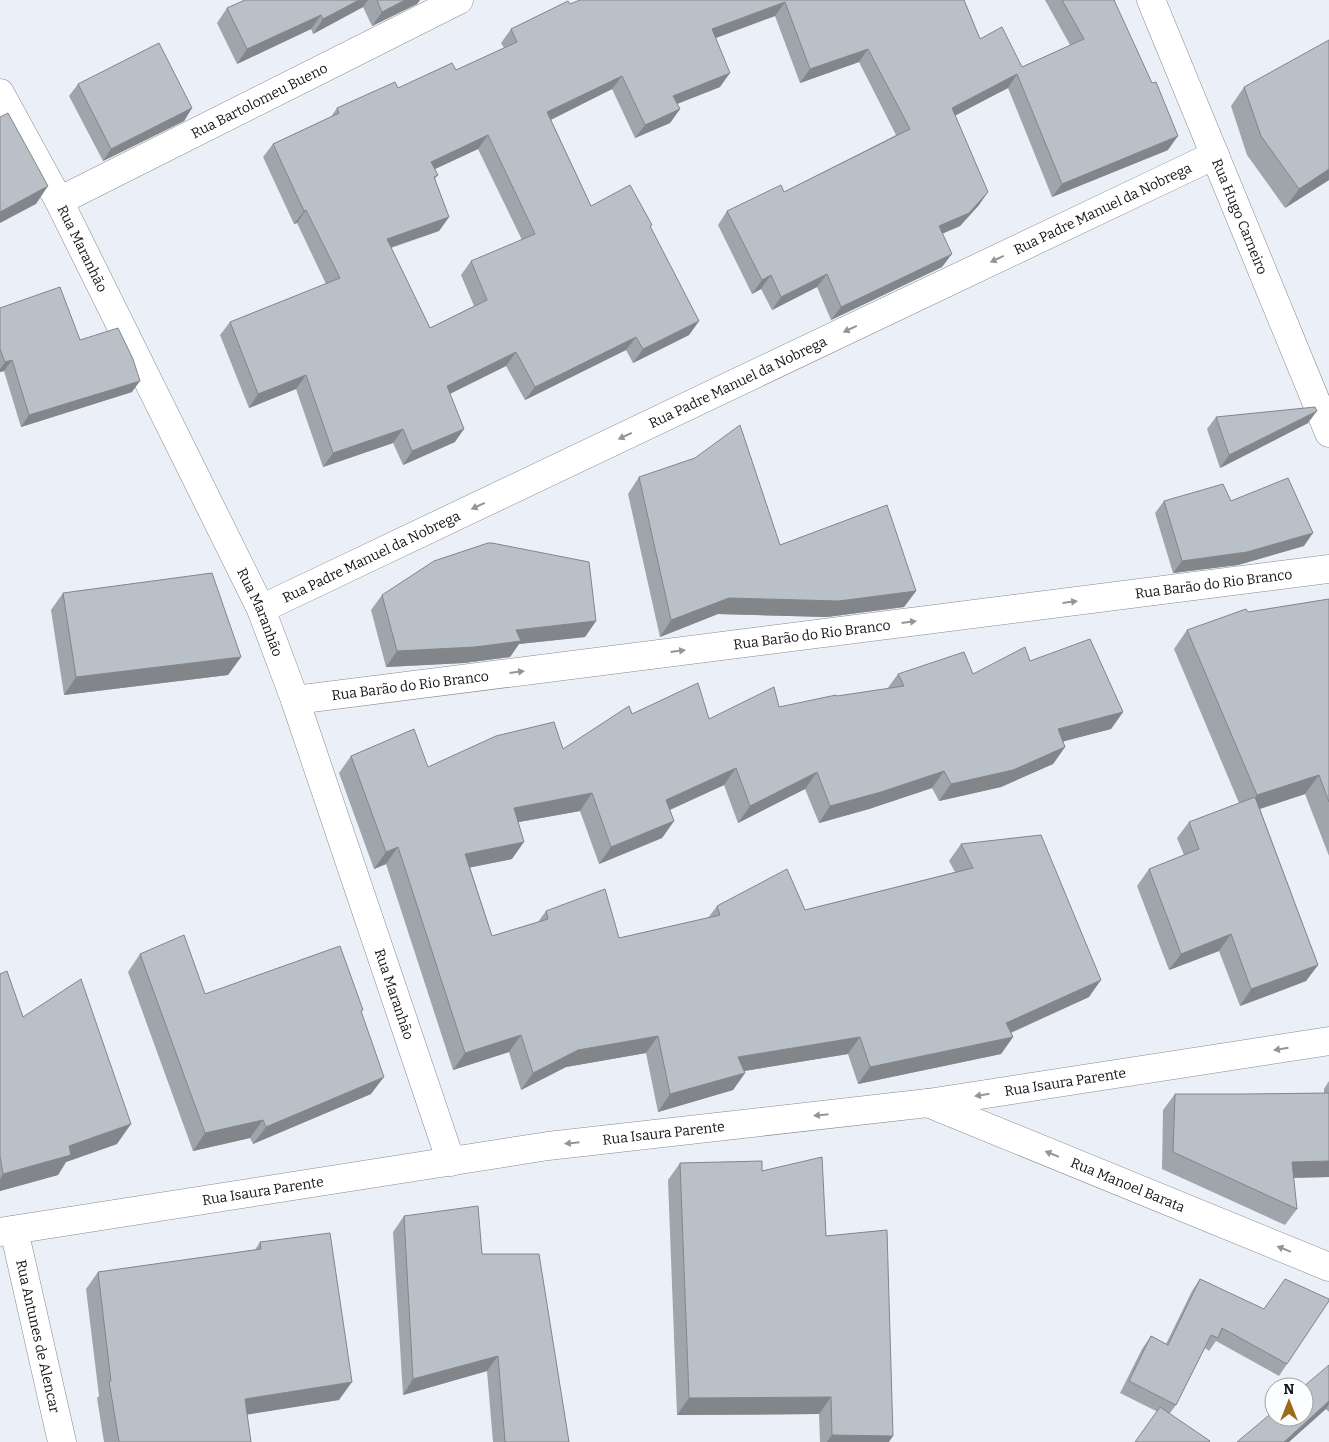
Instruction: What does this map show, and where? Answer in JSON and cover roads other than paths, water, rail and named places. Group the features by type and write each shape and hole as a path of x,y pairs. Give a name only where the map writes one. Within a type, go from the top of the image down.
{"street":[{"name":"Rua Bartolomeu Bueno","path":"60,201 459,0"},
{"name":"Rua Hugo Carneiro","path":"1151,0 1329,433"},
{"name":"Rua Maranhão","path":"0,93 60,201 261,609 295,700 451,1162"},
{"name":"Rua Padre Manuel da Nobrega","path":"261,609 1215,155"},
{"name":"Rua Barão do Rio Branco","path":"295,700 1329,570"},
{"name":"Rua Isaura Parente","path":"7,1231 548,1146 928,1103 1329,1041"},
{"name":"Rua Manoel Barata","path":"928,1103 1329,1267"},
{"name":"Rua Antunes de Alencar","path":"7,1231 62,1442"}]}
